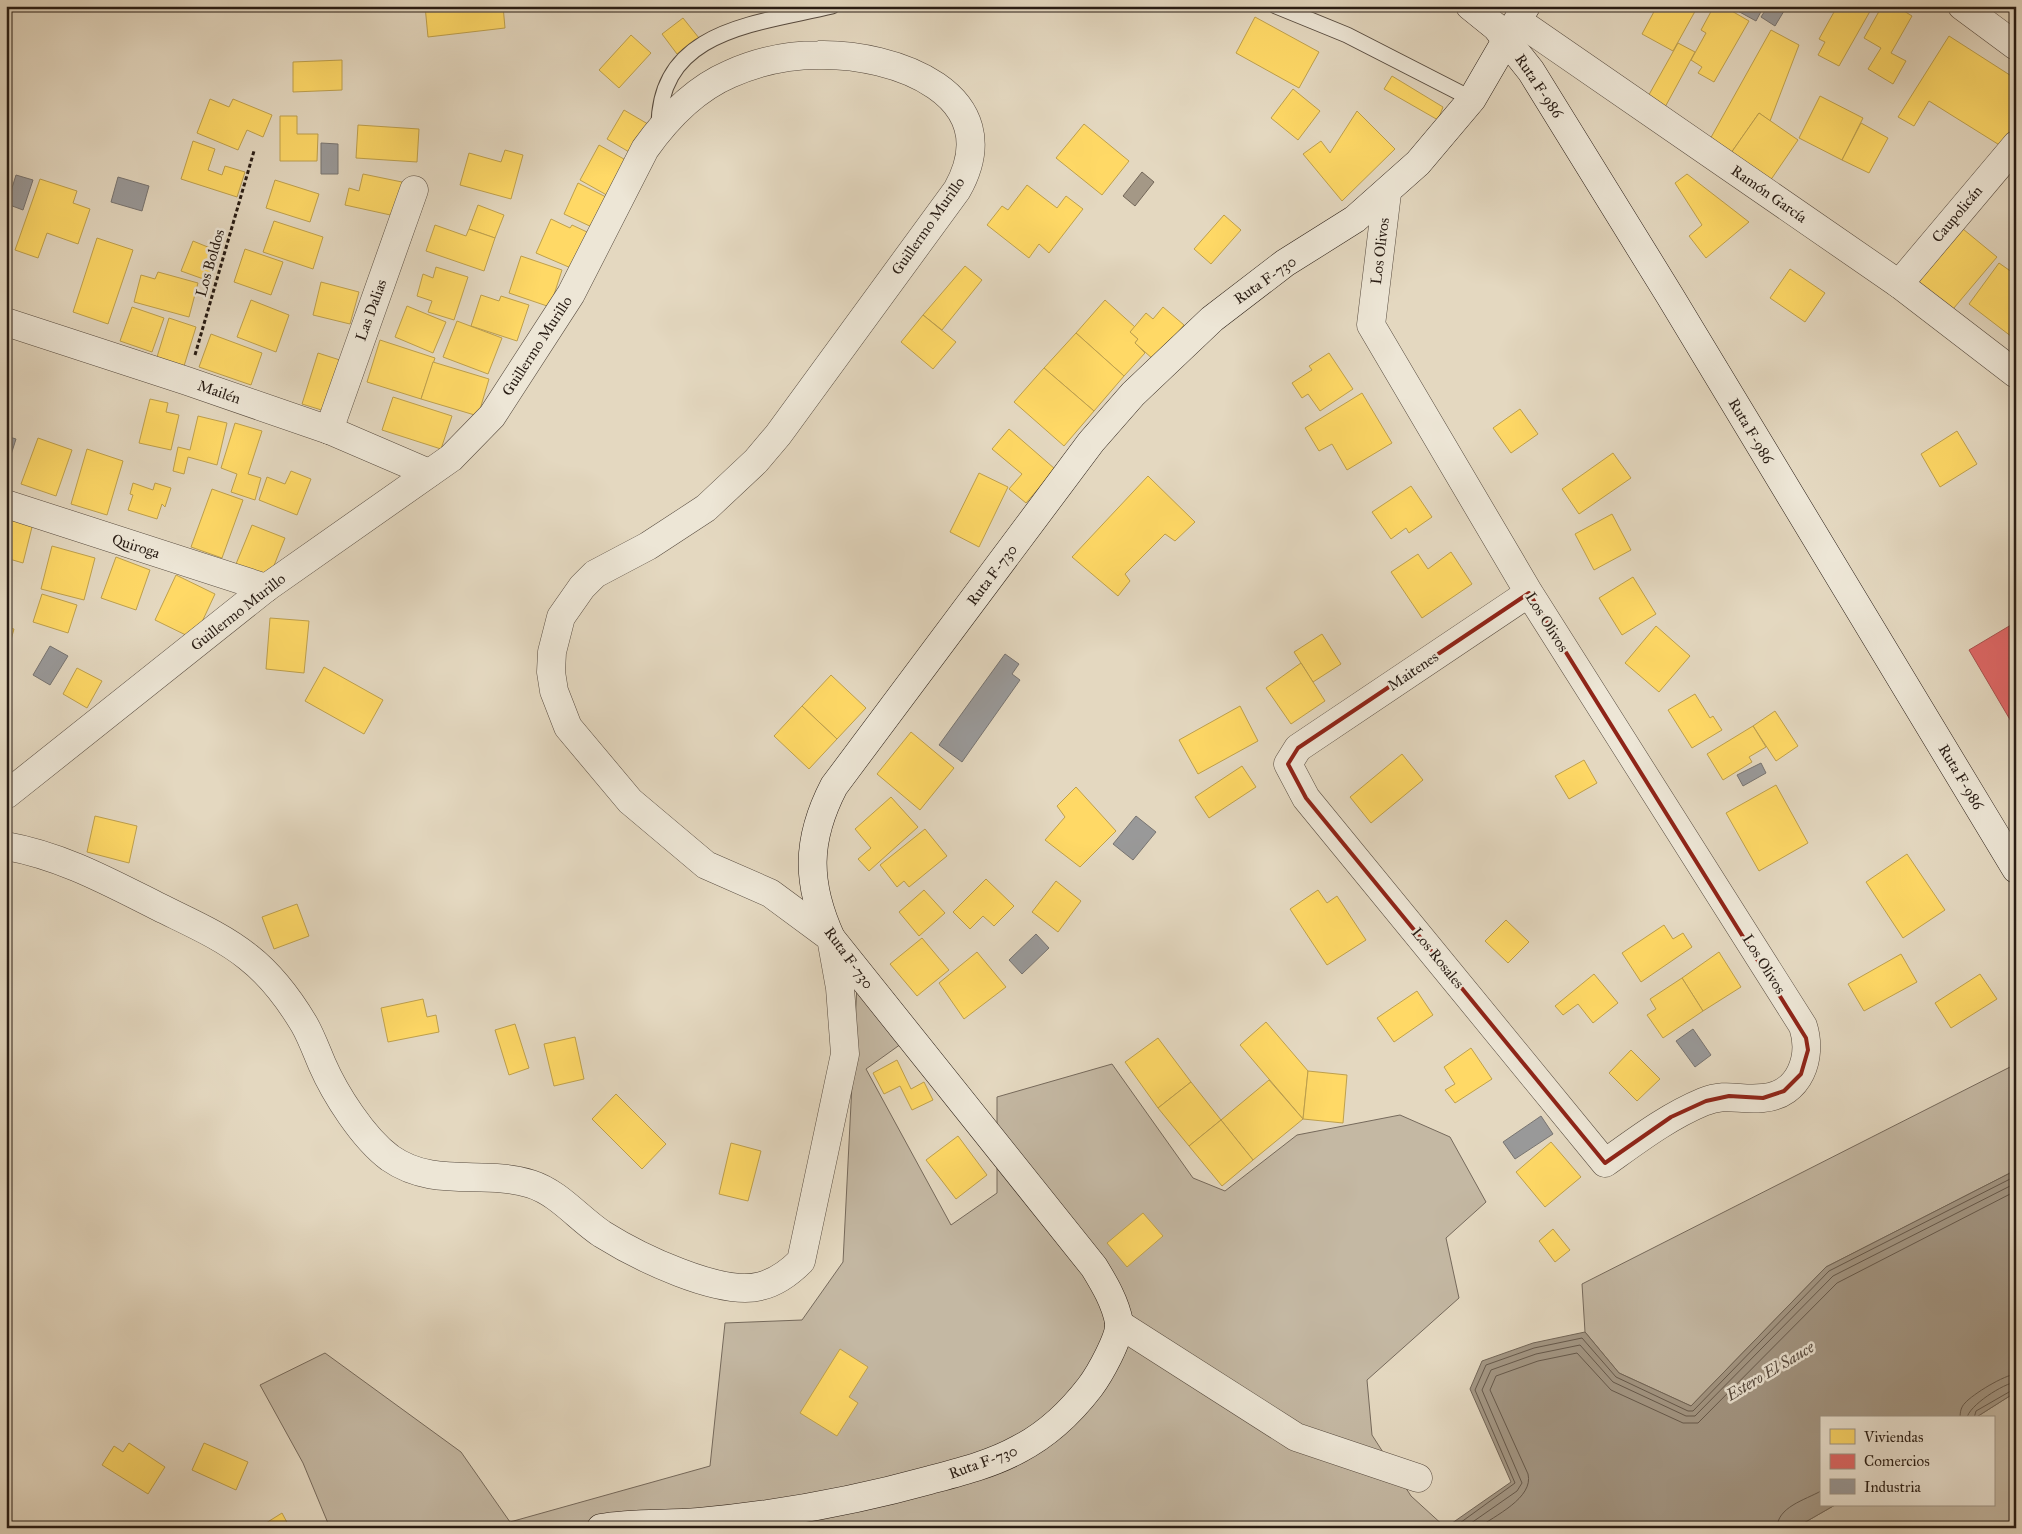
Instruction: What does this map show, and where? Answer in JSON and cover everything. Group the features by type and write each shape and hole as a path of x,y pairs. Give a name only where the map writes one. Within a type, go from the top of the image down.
{"street":[{"name":"Ruta F-986","path":"1470,6 1496,27 1518,23 1531,71 1665,288 2016,869"},
{"path":"1962,6 2016,46"},
{"name":"Ruta F-730","path":"601,1528 717,1520 796,1510 904,1487 995,1460 1040,1436 1061,1421 1078,1402 1104,1363 1119,1324 1110,1294 1094,1267 831,938 820,915 814,891 812,866 813,845 825,805 834,786 852,761 1092,442 1133,394 1212,319 1285,264 1355,219 1387,193 1446,132 1472,99 1518,23"},
{"name":"Ramón García","path":"1518,23 1899,284 2016,374"},
{"name":"Guillermo Murillo","path":"6,795 266,588 428,473 470,440 492,416 571,294 624,193 633,170 659,129 692,97 729,74 787,57 848,56 878,61 931,81 955,101 968,128 969,160 965,176 957,190 778,435 732,486 706,508 670,533 595,574 582,586 562,617 552,652 551,672 559,710 568,727 630,801 706,865 770,893 831,938"},
{"name":"Caupolicán","path":"1899,284 2016,145"},
{"name":"Las Dalias","path":"329,430 414,190"},
{"name":"Los Olivos","path":"1387,193 1371,324 1529,593 1803,1026 1808,1050 1806,1062 1801,1074 1784,1091 1763,1098 1729,1096 1706,1101 1671,1117 1605,1163"},
{"name":"Mailén","path":"6,322 329,430 428,473"},
{"name":"Quiroga","path":"6,504 266,588"},
{"name":"Maitenes","path":"1298,748 1529,593"},
{"name":"Los Rosales","path":"1298,748 1288,764 1306,798 1605,1163"},
{"path":"6,846 60,860 95,874 224,940 248,957 289,1001 306,1027 322,1065 342,1101 372,1141 390,1158 404,1166 427,1174 450,1178 495,1177 534,1185 552,1194 576,1215 629,1250 670,1268 728,1288 745,1289 761,1286 783,1276 801,1261 845,1054 840,988 831,938"},
{"path":"1119,1324 1296,1437 1418,1478"}],"lane":[{"path":"659,129 661,97 676,67 688,54 730,30 832,6"},
{"path":"1276,6 1347,35 1472,99"}],"path":[{"name":"Los Boldos","path":"187,381 254,151"}],"highlighted area":[{"path":"1529,593 1806,1038 1808,1050 1801,1074 1784,1091 1763,1098 1729,1096 1706,1101 1671,1117 1605,1163 1306,798 1288,764 1298,748"}],"shaded area":[{"path":"857,985 901,1044 866,1069 951,1225 997,1193 997,1097 1112,1064 1193,1178 1225,1191 1297,1135 1400,1115 1450,1137 1486,1202 1446,1238 1459,1298 1367,1380 1372,1435 1411,1496 1445,1527 330,1528 303,1463 260,1385 325,1353 461,1452 510,1522 710,1466 725,1323 802,1320 843,1262"},
{"path":"2016,1064 2016,1170 1826,1267 1691,1406 1619,1373 1585,1332 1582,1284"},
{"path":"2016,1392 2016,1528 1795,1528 1833,1506 1994,1506 1994,1416 1978,1416"}],"water":[{"path":"1142,172 1154,182 1135,206 1123,196"},
{"name":"Estero El Sauce","path":"2016,1170 2016,1392 1978,1416 1820,1416 1820,1506 1833,1506 1795,1528 1445,1528 1511,1482 1470,1389 1482,1361 1533,1343 1585,1332 1619,1373 1691,1406 1826,1267"}],"building: Viviendas":[{"path":"425,6 503,6 505,28 428,37"},
{"path":"736,6 760,6 737,11"},
{"path":"1657,6 1698,6 1673,51 1642,34"},
{"path":"1714,6 1723,6 1749,21 1714,82 1698,73 1702,67 1691,60 1706,33 1701,30"},
{"path":"1824,6 1873,6 1839,66 1818,55 1825,42 1819,39 1834,12"},
{"path":"1882,6 1896,6 1912,16 1891,53 1906,61 1893,84 1868,69 1881,48 1864,38"},
{"path":"1255,17 1319,52 1299,88 1236,53"},
{"path":"683,18 699,38 677,54 662,34"},
{"path":"1771,30 1799,45 1770,121 1759,113 1731,153 1709,141"},
{"path":"631,35 651,53 619,88 599,70"},
{"path":"1949,36 2016,79 2016,123 2001,146 1929,101 1914,126 1898,117"},
{"path":"1678,43 1695,52 1664,109 1646,100"},
{"path":"342,60 342,90 293,92 293,62"},
{"path":"1392,76 1443,107 1438,120 1384,89"},
{"path":"1293,89 1320,111 1298,140 1271,118"},
{"path":"1820,96 1863,118 1842,160 1799,138"},
{"path":"210,99 229,107 233,99 272,115 263,137 247,130 238,150 197,133"},
{"path":"624,110 653,127 636,156 607,139"},
{"path":"1357,111 1395,149 1342,201 1303,154 1321,141 1330,153"},
{"path":"1759,113 1798,140 1770,181 1731,153"},
{"path":"280,116 297,116 297,134 318,134 317,161 280,161"},
{"path":"1861,123 1888,138 1869,173 1842,160"},
{"path":"1084,124 1129,161 1102,195 1056,158"},
{"path":"358,125 419,129 417,162 356,158"},
{"path":"193,141 215,149 208,170 222,175 225,166 245,172 237,197 181,179"},
{"path":"599,145 631,163 612,198 580,180"},
{"path":"505,150 523,155 511,199 460,185 469,153 501,162"},
{"path":"363,174 402,182 395,216 345,205 349,188 359,191"},
{"path":"1687,174 1749,222 1706,258 1689,236 1702,225 1675,183"},
{"path":"40,179 77,191 73,203 90,209 78,244 47,233 38,258 15,250"},
{"path":"275,180 319,194 310,222 266,208"},
{"path":"578,183 608,198 594,228 564,214"},
{"path":"1027,185 1057,208 1066,196 1083,209 1049,253 1039,244 1029,258 987,225 1002,206 1008,210"},
{"path":"478,205 504,215 495,238 469,229"},
{"path":"1224,215 1241,230 1211,264 1194,249"},
{"path":"551,219 570,228 572,225 587,232 571,268 536,253"},
{"path":"274,221 323,237 313,269 263,252"},
{"path":"435,225 466,236 469,229 495,238 484,271 426,251"},
{"path":"1963,229 1997,257 1948,315 1914,287"},
{"path":"97,238 133,250 108,324 73,312"},
{"path":"193,241 220,252 209,281 181,271"},
{"path":"245,249 283,262 271,295 234,282"},
{"path":"521,256 562,270 550,307 509,293"},
{"path":"1999,263 2016,275 2016,331 2012,337 1969,304"},
{"path":"965,266 982,280 942,330 923,315"},
{"path":"436,267 468,277 454,320 428,312 432,301 417,296 423,274 433,278"},
{"path":"1790,269 1825,293 1805,322 1770,298"},
{"path":"158,272 198,283 189,317 134,302 141,275 155,279"},
{"path":"321,282 359,292 350,324 313,315"},
{"path":"481,295 499,301 501,296 529,305 517,341 471,326"},
{"path":"251,300 289,315 276,352 237,337"},
{"path":"1105,300 1135,327 1130,332 1138,339 1135,343 1145,353 1124,376 1076,333"},
{"path":"407,306 446,322 433,353 395,337"},
{"path":"132,307 164,318 152,352 120,341"},
{"path":"1163,307 1184,325 1154,360 1135,343 1138,339 1130,332 1146,313 1153,319"},
{"path":"923,315 956,342 933,369 901,342"},
{"path":"169,318 196,327 184,366 157,357"},
{"path":"457,321 502,338 488,374 443,357"},
{"path":"1076,333 1124,376 1094,411 1044,368"},
{"path":"211,334 262,353 251,385 199,367"},
{"path":"380,340 435,358 421,399 367,382"},
{"path":"318,353 343,361 328,412 302,404"},
{"path":"1329,353 1353,389 1320,411 1308,394 1302,398 1292,383 1312,370 1309,366"},
{"path":"433,362 489,379 478,416 421,399"},
{"path":"1044,368 1094,411 1064,446 1014,402"},
{"path":"1362,393 1392,443 1347,470 1332,444 1319,451 1305,428"},
{"path":"393,397 452,416 441,449 382,430"},
{"path":"150,399 168,403 166,412 179,415 171,450 139,443"},
{"path":"1520,409 1538,434 1511,453 1493,428"},
{"path":"198,416 227,423 217,465 188,457 184,474 173,471 178,447 190,450"},
{"path":"235,423 262,431 248,474 261,478 255,500 231,492 237,474 221,468"},
{"path":"1009,429 1055,469 1026,503 1009,489 1022,474 992,449"},
{"path":"1957,431 1977,464 1940,487 1921,454"},
{"path":"38,438 72,450 56,496 21,484"},
{"path":"87,449 123,461 107,515 71,504"},
{"path":"1613,453 1631,478 1579,514 1562,489"},
{"path":"291,471 311,479 297,515 259,500 267,477 285,484"},
{"path":"979,473 1008,487 979,547 950,532"},
{"path":"1148,476 1195,522 1175,541 1165,534 1125,574 1130,581 1118,596 1072,557"},
{"path":"133,483 153,490 155,483 171,488 165,507 162,504 157,519 128,510 133,495 130,494"},
{"path":"1411,486 1432,517 1409,533 1406,528 1391,539 1372,512"},
{"path":"212,489 243,500 222,558 191,547"},
{"path":"1612,514 1631,550 1594,570 1575,534"},
{"path":"6,516 33,523 23,563 6,558"},
{"path":"252,525 285,538 269,578 236,564"},
{"path":"52,546 95,558 84,600 41,589"},
{"path":"1451,552 1472,584 1422,618 1391,572 1418,554 1428,569"},
{"path":"116,557 150,570 136,610 101,598"},
{"path":"176,575 215,594 194,639 155,620"},
{"path":"1633,577 1656,614 1622,635 1599,598"},
{"path":"42,594 77,605 68,633 33,622"},
{"path":"270,618 309,621 304,673 266,669"},
{"path":"1656,626 1690,656 1659,692 1625,663"},
{"path":"6,627 14,629 6,658"},
{"path":"1322,634 1341,664 1313,682 1294,652"},
{"path":"1301,663 1325,701 1291,724 1266,688"},
{"path":"324,667 383,700 364,734 305,701"},
{"path":"77,668 102,681 87,708 63,694"},
{"path":"831,675 866,708 837,739 802,706"},
{"path":"1695,694 1710,718 1713,716 1722,730 1692,748 1668,710"},
{"path":"802,706 837,739 809,769 774,736"},
{"path":"1240,706 1258,741 1198,774 1179,740"},
{"path":"1775,711 1798,746 1776,761 1753,726"},
{"path":"1753,726 1766,747 1749,757 1752,762 1723,780 1707,754"},
{"path":"911,732 954,768 920,810 877,774"},
{"path":"1402,754 1423,780 1371,823 1350,797"},
{"path":"1584,760 1597,783 1569,799 1555,776"},
{"path":"1242,766 1256,787 1209,818 1195,797"},
{"path":"1776,785 1808,843 1759,871 1726,813"},
{"path":"1076,787 1116,831 1080,867 1045,840 1065,817 1057,806"},
{"path":"891,797 918,827 869,871 858,859 871,848 855,829"},
{"path":"95,816 137,826 129,863 87,852"},
{"path":"925,829 947,856 909,887 904,881 897,887 880,865"},
{"path":"1907,854 1945,910 1903,938 1866,882"},
{"path":"986,879 1014,906 994,926 983,916 970,929 953,912"},
{"path":"1056,881 1081,901 1058,932 1032,912"},
{"path":"924,890 945,913 919,936 899,912"},
{"path":"1318,890 1327,903 1337,896 1366,940 1327,965 1290,909"},
{"path":"297,904 309,936 274,949 262,917"},
{"path":"1506,920 1529,942 1508,963 1485,941"},
{"path":"1664,925 1673,939 1683,933 1692,947 1641,982 1622,953"},
{"path":"922,938 949,970 917,996 890,964"},
{"path":"977,952 1006,987 964,1019 939,983"},
{"path":"1719,952 1741,987 1703,1011 1682,978"},
{"path":"1901,954 1917,982 1864,1011 1848,984"},
{"path":"1594,974 1618,1003 1593,1023 1578,1004 1563,1015 1555,1006"},
{"path":"1980,974 1997,999 1951,1028 1935,1003"},
{"path":"1682,978 1703,1011 1663,1038 1647,1015 1656,1009 1650,999"},
{"path":"1417,991 1433,1015 1394,1042 1377,1018"},
{"path":"423,999 427,1017 436,1015 439,1032 388,1042 381,1008"},
{"path":"1266,1022 1308,1071 1303,1119 1240,1045"},
{"path":"515,1024 529,1068 509,1075 495,1030"},
{"path":"575,1037 584,1079 554,1086 544,1044"},
{"path":"1158,1038 1191,1082 1158,1108 1125,1062"},
{"path":"1471,1048 1492,1079 1455,1103 1445,1090 1455,1084 1444,1067"},
{"path":"1631,1050 1660,1079 1637,1101 1609,1073"},
{"path":"897,1060 911,1089 924,1082 933,1100 912,1110 900,1086 884,1094 873,1073"},
{"path":"1308,1071 1347,1075 1343,1123 1303,1119"},
{"path":"1269,1080 1303,1119 1253,1160 1221,1120"},
{"path":"1191,1082 1221,1120 1189,1146 1158,1108"},
{"path":"616,1094 666,1144 642,1169 592,1119"},
{"path":"1221,1120 1253,1160 1222,1186 1189,1146"},
{"path":"958,1136 987,1175 956,1199 926,1160"},
{"path":"1551,1142 1581,1177 1545,1207 1516,1172"},
{"path":"731,1143 761,1151 748,1201 719,1194"},
{"path":"1143,1213 1163,1236 1127,1267 1107,1243"},
{"path":"1553,1229 1570,1250 1555,1262 1539,1241"},
{"path":"840,1349 868,1367 849,1397 858,1403 837,1436 800,1413"},
{"path":"129,1443 165,1467 148,1494 102,1465 114,1446 123,1452"},
{"path":"204,1443 248,1462 236,1490 192,1470"},
{"path":"282,1513 290,1528 258,1528"}],"building: Comercios":[{"path":"2016,622 2016,720 2012,723 1969,650"}],"building: Industria":[{"path":"1738,6 1764,6 1756,21 1736,10"},
{"path":"1768,6 1787,6 1775,26 1761,17"},
{"path":"321,143 338,144 338,174 321,174"},
{"path":"16,175 33,180 23,210 7,204"},
{"path":"118,177 149,186 142,211 111,202"},
{"path":"6,436 16,439 9,461 6,460"},
{"path":"50,646 68,656 50,685 33,675"},
{"path":"1005,654 1019,664 1012,674 1020,680 962,762 939,745"},
{"path":"1761,763 1766,773 1743,786 1737,775"},
{"path":"1136,816 1156,832 1133,860 1113,844"},
{"path":"1036,934 1049,948 1022,974 1009,960"},
{"path":"1693,1029 1711,1055 1695,1067 1676,1041"},
{"path":"1541,1116 1553,1134 1515,1159 1503,1142"}]}
